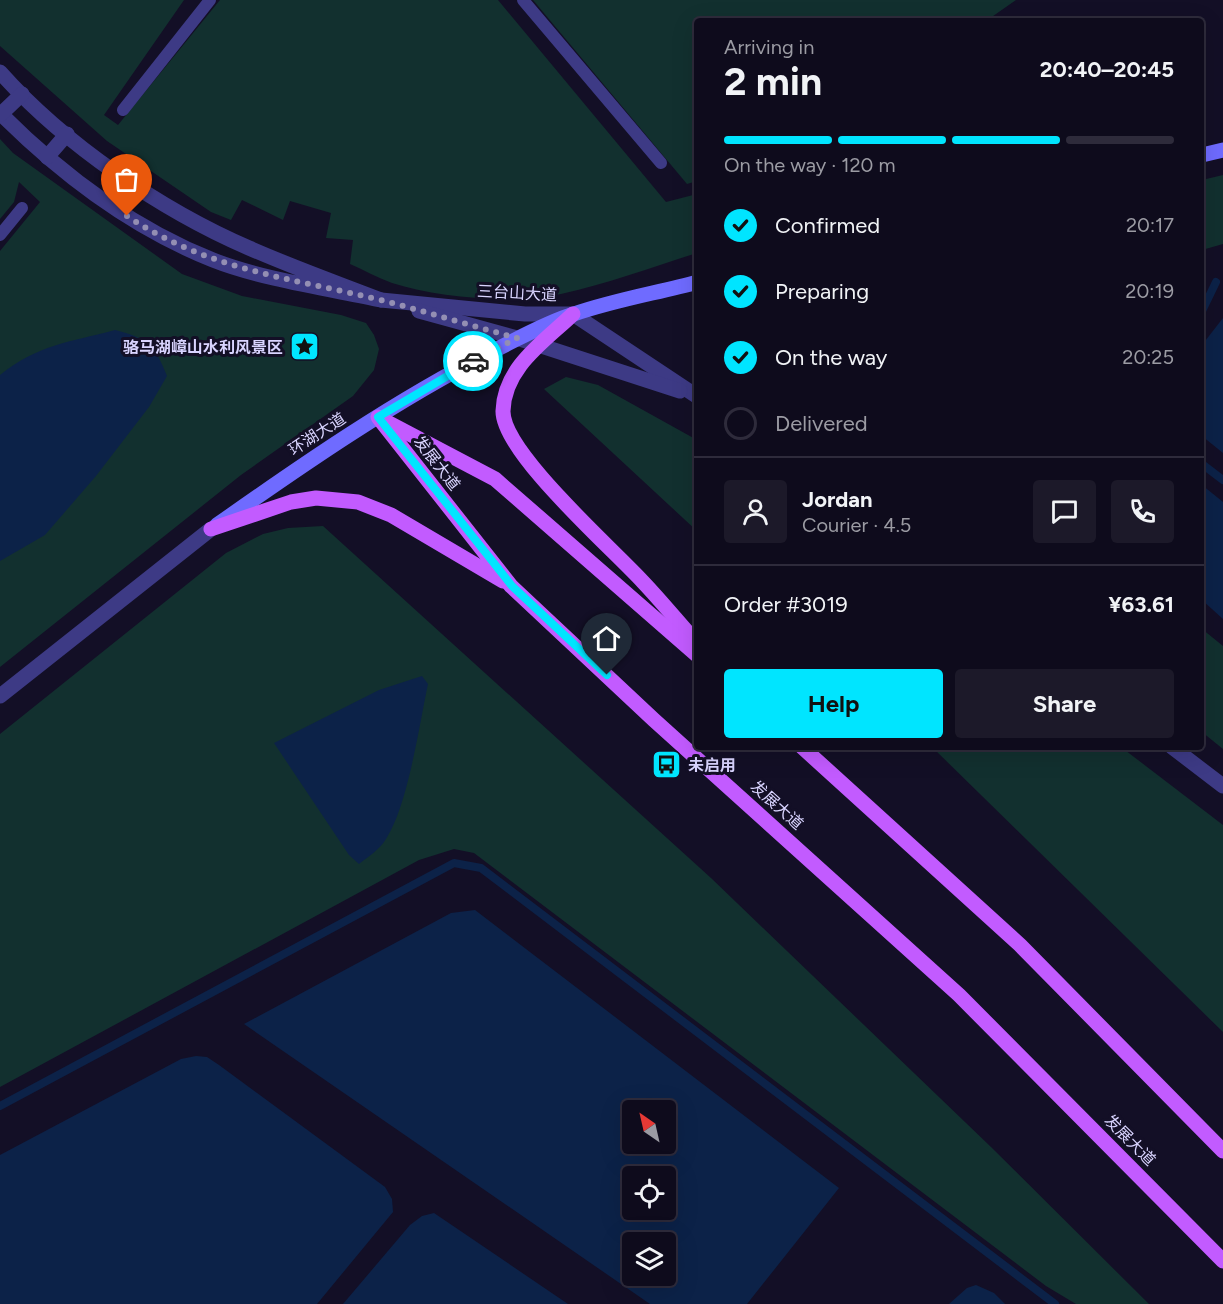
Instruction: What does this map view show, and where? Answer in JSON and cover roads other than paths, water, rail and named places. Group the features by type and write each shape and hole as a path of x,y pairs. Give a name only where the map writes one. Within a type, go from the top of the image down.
{"main road":[{"path":"1204,155 1223,150"},
{"name":"环湖大道","path":"211,530 296,469 378,417 457,369 517,338 573,314 694,283"},
{"path":"573,314 518,366 508,386 503,412 510,436 543,478 644,582 694,639"},
{"name":"发展大道","path":"378,417 512,586 654,720 960,995 1223,1261"},
{"name":"发展大道","path":"378,417 495,479 694,653"},
{"path":"211,530 291,502 316,498 358,502 391,515 512,586"},
{"path":"805,750 1020,945 1223,1151"}],"street":[{"path":"0,72 67,134 124,178 176,212 248,248 381,300"},
{"path":"22,94 1,114 47,157 89,190 146,229 214,260 260,273 381,300 517,338 694,396"},
{"path":"47,157 67,134"},
{"name":"三台山大道","path":"381,300 525,314 573,314 694,395"},
{"name":"环湖大道","path":"0,696 211,530"},
{"path":"1176,750 1223,786"}],"lane":[{"path":"123,110 210,0"},
{"path":"523,0 660,163"},
{"path":"0,235 22,208"}],"water":[{"path":"1223,318 1223,453 1204,438 1204,342"},
{"path":"115,330 135,336 149,344 167,376 149,407 96,476 45,535 0,561 0,375 27,357 41,351"},
{"path":"1204,487 1223,502 1223,619 1204,602"},
{"path":"422,676 428,684 401,806 383,843 359,864 349,855 274,743 379,690"},
{"path":"475,910 839,1188 747,1304 650,1304 624,1286 676,1286 676,1232 622,1232 622,1285 244,1024 451,913"},
{"path":"196,1056 207,1057 219,1065 385,1187 392,1199 393,1212 317,1304 0,1304 0,1155 181,1059"},
{"path":"434,1213 568,1304 343,1304 410,1225 422,1216"},
{"path":"976,1285 994,1293 1005,1304 949,1304 967,1288"}],"waterway":[{"path":"1204,307 1216,282"},
{"path":"1204,466 1223,480"},
{"path":"0,1106 454,863 481,868 1055,1304"}],"place":[{"name":"骆马湖嶂山水利风景区","path":"304,347"},
{"name":"未启用","path":"667,765"}]}
